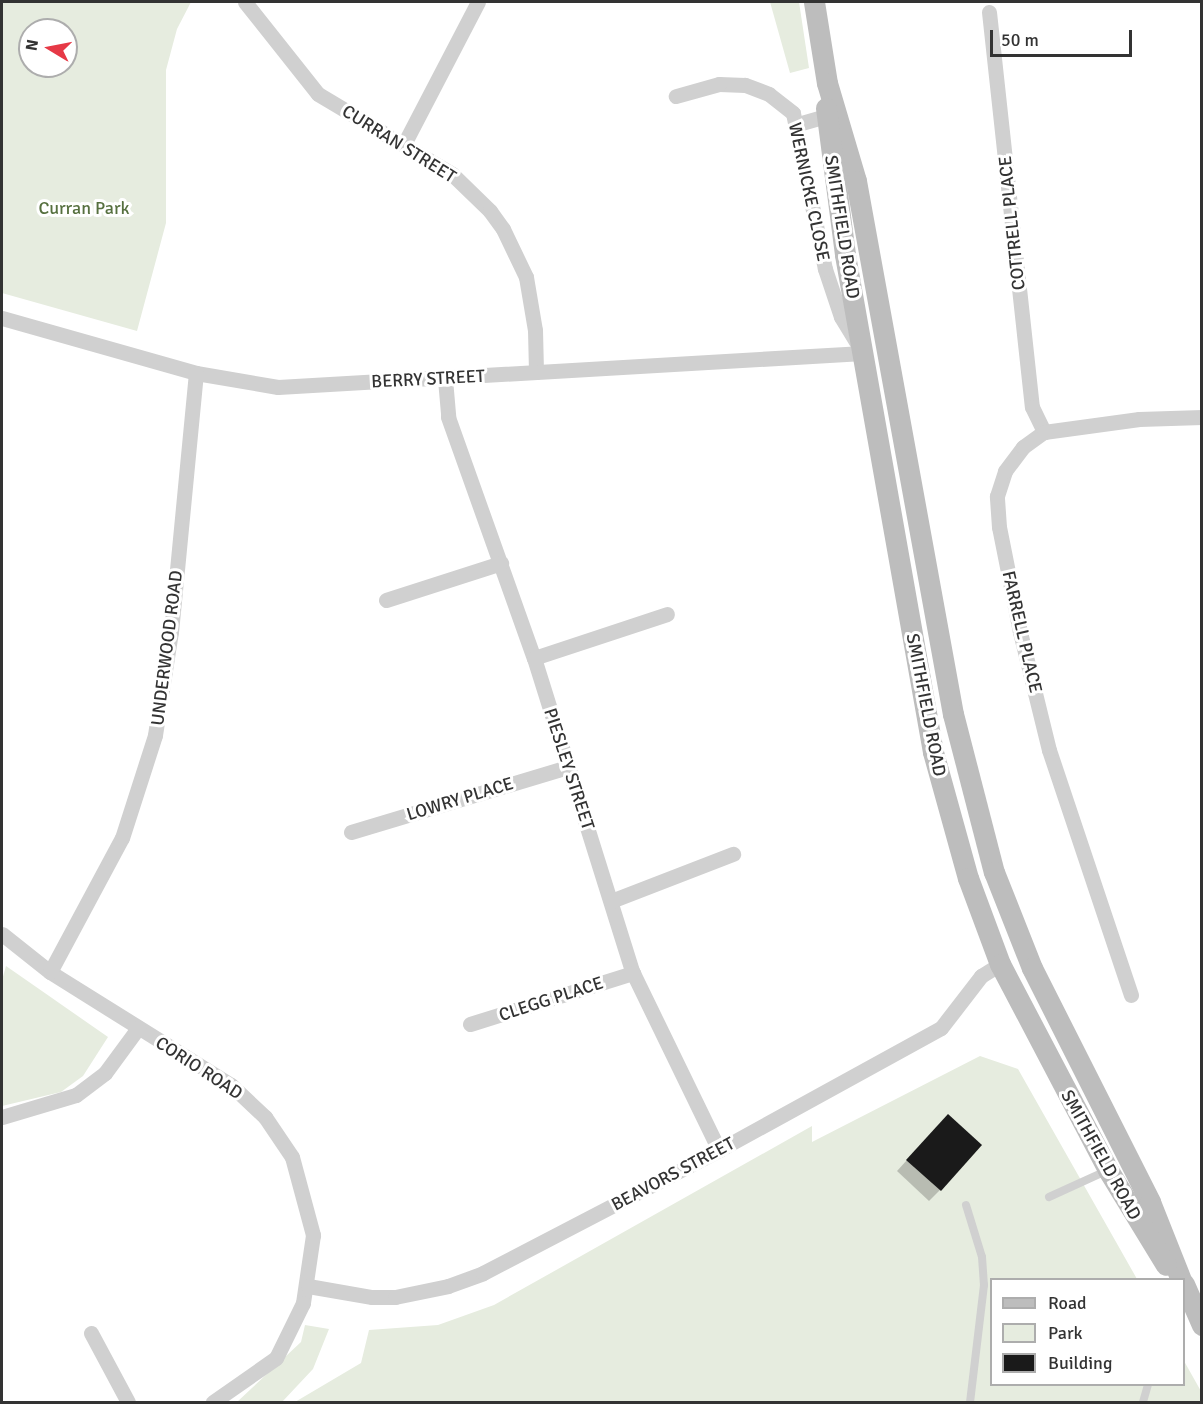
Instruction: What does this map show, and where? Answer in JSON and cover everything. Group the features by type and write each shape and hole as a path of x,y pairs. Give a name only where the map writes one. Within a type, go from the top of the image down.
{"main road":[{"name":"SMITHFIELD ROAD","path":"814,2 827,83 853,166 920,521 953,714 994,872 1015,932 1154,1211 1181,1278"},
{"name":"SMITHFIELD ROAD","path":"827,83 826,116 863,353 933,752 968,878 1000,964 1108,1170 1174,1278"},
{"path":"853,166 853,221 872,332 863,353 878,369 902,478 920,521"},
{"path":"953,714 953,780 1007,943 1000,964 1014,969 1065,1063 1104,1111"},
{"path":"1188,1299 1202,1325"}],"street":[{"name":"CURRAN STREET","path":"245,2 318,94 452,174 503,229 526,277 535,330 536,372"},
{"path":"404,144 478,2"},
{"name":"COTTRELL PLACE","path":"989,12 1032,407 1044,432"},
{"name":"WERNICKE CLOSE","path":"676,96 719,84 745,85 777,99 789,109 798,124 825,269 841,317 863,353"},
{"path":"798,124 826,116"},
{"name":"BERRY STREET","path":"2,318 196,373 278,387 863,353"},
{"name":"UNDERWOOD ROAD","path":"50,972 122,838 155,735 171,632 196,373"},
{"name":"PIESLEY STREET","path":"445,379 448,417 534,658 633,973 719,1150"},
{"path":"1044,432 1139,419 1202,417"},
{"name":"FARRELL PLACE","path":"1044,432 1023,447 1005,471 998,496 999,527 1049,750 1131,995"},
{"path":"386,600 501,563"},
{"path":"534,658 667,614"},
{"name":"LOWRY PLACE","path":"351,832 568,767"},
{"path":"612,901 733,854"},
{"name":"CORIO ROAD","path":"2,933 50,972 231,1085 266,1117 279,1135 302,1184 313,1235 308,1286 298,1319 276,1359 213,1402"},
{"name":"BEAVORS STREET","path":"308,1286 372,1297 412,1295 448,1286 483,1273 719,1150 941,1028 981,976 1000,964"},
{"name":"CLEGG PLACE","path":"470,1024 633,973"},
{"path":"2,1117 76,1095 105,1073 138,1028"},
{"path":"91,1334 128,1402"}],"lane":[{"path":"1049,1197 1108,1170"},
{"path":"966,1205 982,1257 984,1285 970,1402"},
{"path":"1143,1402 1148,1386"}],"green space":[{"name":"Curran Park","path":"2,2 191,2 177,29 166,70 166,223 137,331 2,293"},
{"path":"770,2 799,2 809,68 790,73"},
{"path":"6,966 108,1037 83,1076 61,1092 2,1106 2,980"},
{"path":"980,1056 1018,1069 1136,1278 990,1278 990,1386 1185,1386 1185,1363 1202,1393 1201,1402 295,1402 361,1363 369,1330 438,1325 494,1305 812,1126 812,1142"},
{"path":"305,1325 329,1329 313,1369 282,1402 237,1402 301,1342"}],"building":[{"path":"948,1114 982,1145 941,1191 906,1160"}]}
